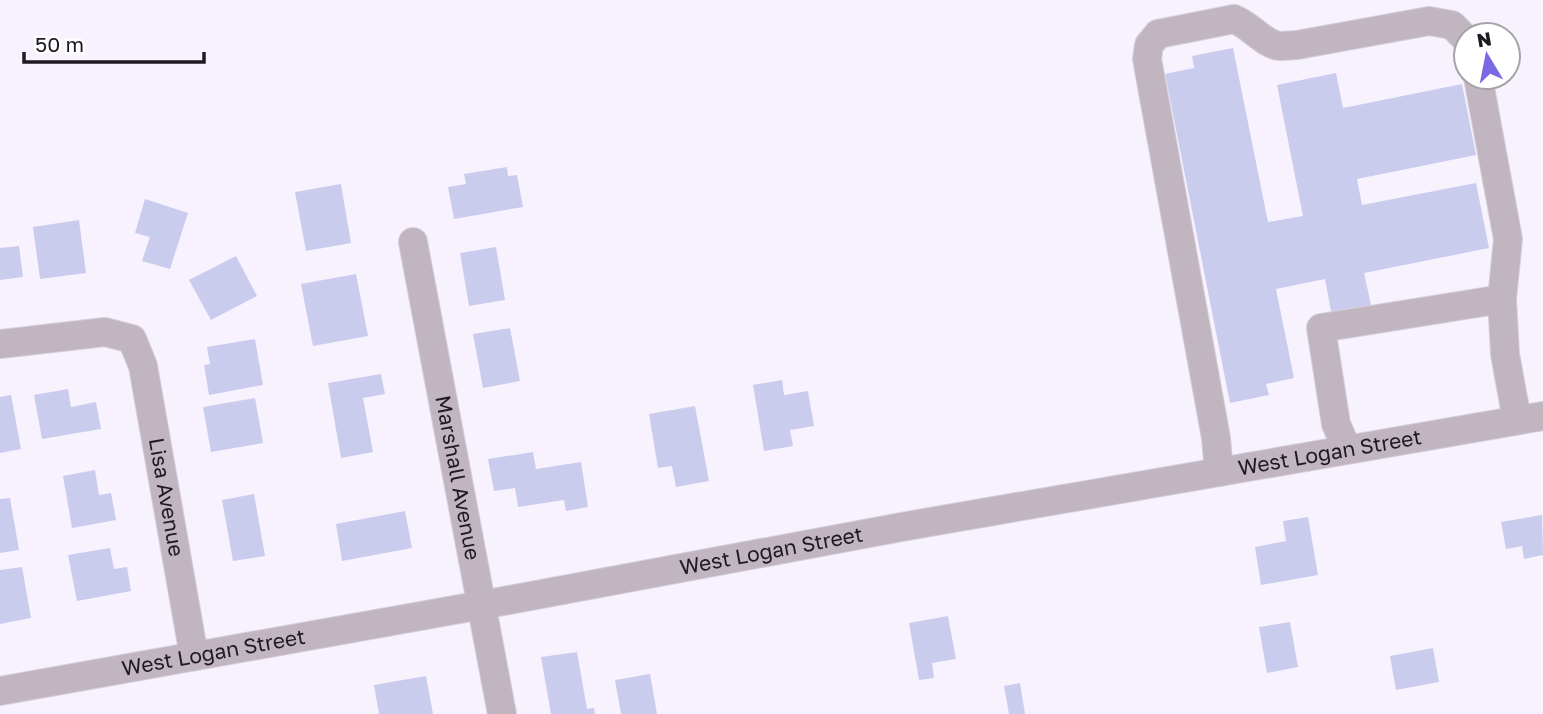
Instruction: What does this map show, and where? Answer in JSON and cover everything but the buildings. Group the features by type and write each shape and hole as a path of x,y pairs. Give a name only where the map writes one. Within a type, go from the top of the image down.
{"street":[{"path":"1219,472 1216,438 1147,59 1149,45 1158,34 1234,19 1277,46 1297,45 1429,21 1452,26"},
{"path":"1481,91 1508,239 1502,299 1505,354 1530,418"},
{"name":"Marshall Avenue","path":"413,242 502,714"},
{"path":"1347,449 1336,424 1321,328 1502,299"},
{"name":"Lisa Avenue","path":"0,344 105,332 132,339 143,366 194,656"},
{"name":"West Logan Street","path":"0,691 482,606 918,524 1530,418"}]}
